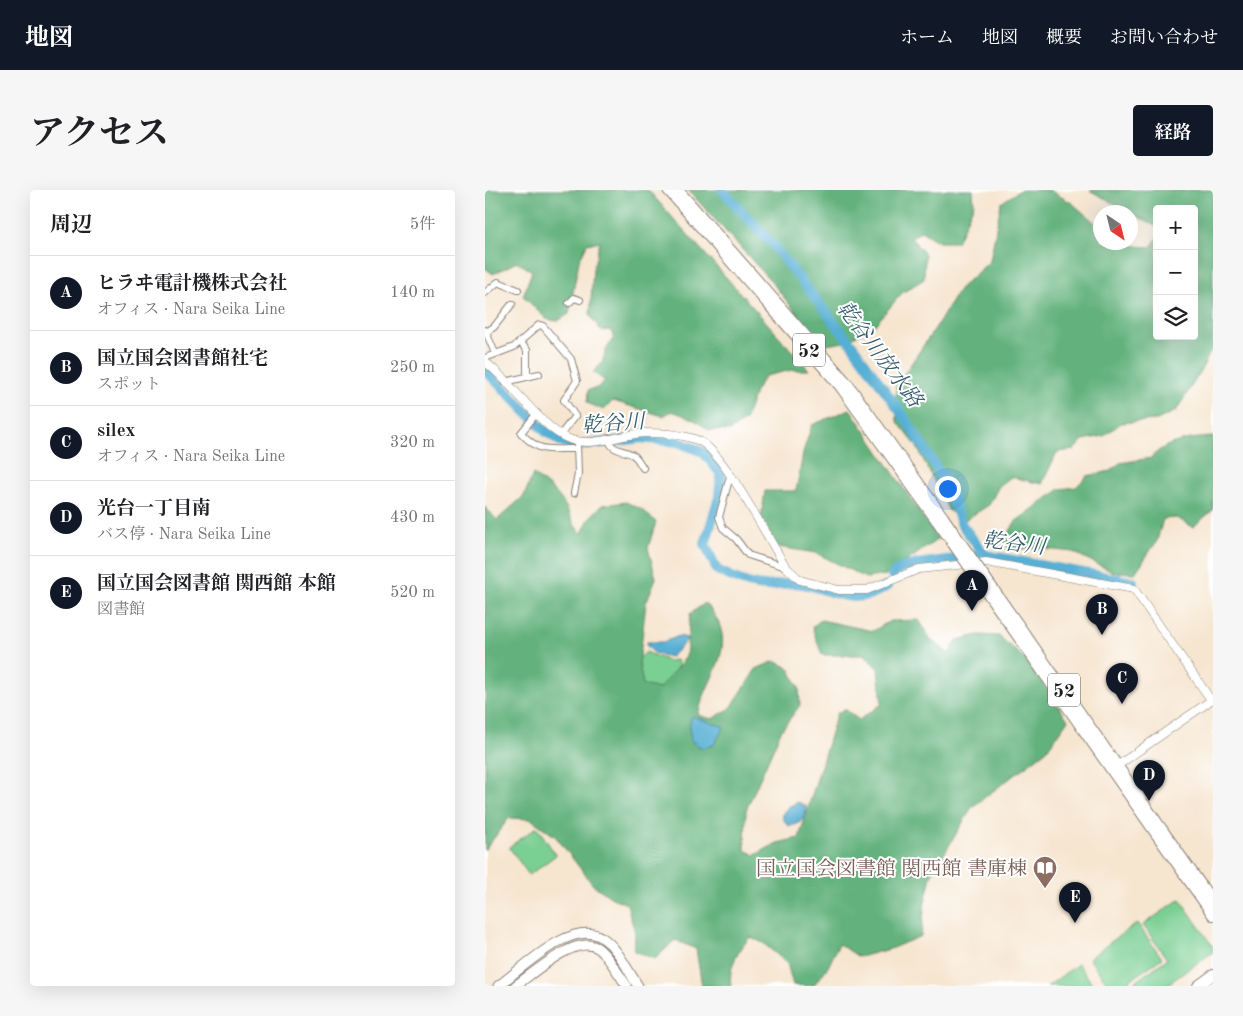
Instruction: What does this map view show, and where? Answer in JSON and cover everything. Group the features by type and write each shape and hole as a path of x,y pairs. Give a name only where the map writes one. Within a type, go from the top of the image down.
{"main road":[{"name":"52","path":"668,190 840,386 940,519"},
{"name":"52","path":"678,190 847,383 940,519 1213,902"},
{"name":"52","path":"1115,767 1213,915"},
{"path":"499,986 565,938 583,932 601,937 608,942 638,986"},
{"path":"515,986 572,947 585,944 598,948 627,986"},
{"path":"1198,986 1213,975"}],"street":[{"path":"485,292 498,282 518,290"},
{"path":"569,303 574,298 581,300"},
{"path":"495,353 486,331 494,327 512,304"},
{"path":"485,358 514,347 530,331 541,325 571,359 577,382 565,400 575,416 561,434"},
{"path":"520,342 527,350 527,377"},
{"path":"485,362 535,416 577,444"},
{"path":"505,382 539,374"},
{"path":"535,416 521,433 532,445 543,450 645,433 689,437 711,448 786,567 800,580 839,590 867,590 919,569 986,562 1134,589 1212,699 1115,767"},
{"path":"609,440 614,448 633,455 643,468"},
{"path":"574,493 578,474 577,444"},
{"path":"730,476 719,517 723,528 736,539 748,555 786,567"}],"green space":[{"path":"485,190 648,190 809,370 792,370 765,376 755,392 745,420 730,431 709,430 693,419 672,411 663,416 613,401 604,410 587,403 588,390 597,388 605,381 593,372 602,363 606,350 614,337 610,330 601,331 590,315 593,269 600,241 587,244 579,261 569,314 558,321 546,319 523,296 532,271 517,262 493,274 485,268"},
{"path":"688,190 973,190 974,204 957,242 939,242 921,231 911,238 925,254 924,279 902,293 874,326 844,342 826,345 817,339 771,281"},
{"path":"1020,190 1049,190 1072,203 1093,221 1093,250 1138,250 1138,246 1151,247 1153,244 1153,340 1198,340 1198,205 1153,205 1153,225 1138,217 1138,205 1117,205 1089,190 1213,190 1213,347 1176,411 1157,420 1121,423 1104,436 1083,440 1074,450 1057,452 1042,484 1011,477 999,486 989,505 965,520 949,511 916,445 897,421 896,386 959,289 990,261 1001,203"},
{"path":"850,409 938,539 887,575 866,578 816,553 778,547 761,518 765,491 796,491 804,449 812,425"},
{"path":"1213,437 1213,510 1193,527 1177,518 1163,519 1157,541 1135,573 1113,572 1073,552 1036,548 1009,549 1004,542 1015,522 1060,489 1076,487 1087,476 1110,471 1120,463 1151,458 1171,444 1196,438"},
{"path":"533,474 559,497 574,524 582,533 590,517 602,505 626,502 641,509 656,522 648,548 656,578 646,603 639,664 643,685 659,689 686,657 690,614 705,603 716,618 722,632 722,646 698,715 712,719 731,708 756,669 775,661 789,668 799,688 800,705 781,731 746,810 745,850 755,855 777,843 799,838 837,713 845,709 859,720 882,704 878,669 865,655 822,655 812,627 821,620 873,631 890,621 919,620 931,640 949,654 957,640 978,635 999,636 1026,660 1068,720 1046,751 972,807 931,876 925,902 921,936 890,949 859,957 839,944 828,967 813,986 793,985 787,963 763,943 750,937 738,954 733,966 730,979 731,986 702,986 696,949 675,940 655,959 634,951 635,933 627,904 612,898 593,885 556,837 531,819 509,818 485,850 485,507 497,520 524,496"},
{"path":"646,652 668,661 676,660 680,666 665,689 643,696 637,661"},
{"path":"537,827 556,855 529,875 509,847"},
{"path":"1180,899 1213,947 1213,952 1165,986 1129,986 1167,959 1143,925"},
{"path":"1137,923 1162,958 1121,986 1109,986 1089,958"},
{"path":"1078,964 1094,986 1048,986"}],"water":[{"path":"679,636 687,638 687,640 671,657 654,653 647,646 647,642 664,642"},
{"path":"692,716 724,727 714,745 702,748 691,741 689,728"},
{"path":"798,802 806,806 805,814 800,822 789,826 783,819 783,813 788,807"}],"waterway":[{"name":"乾谷川放水路","path":"722,190 773,245 853,346 905,418 948,486 962,525 985,555"},
{"name":"乾谷川","path":"485,370 545,431 560,441 577,446 641,438 678,442 703,452 721,474 719,497 705,544 717,570 752,584 769,586 795,583 851,597 862,597 887,586"},
{"name":"乾谷川","path":"892,575 901,568 917,564 985,555 1133,582"}],"place":[{"name":"ヒラヰ電計機株式会社","path":"972,611"},
{"name":"国立国会図書館社宅","path":"1102,635"},
{"name":"silex","path":"1122,704"},
{"name":"光台一丁目南","path":"1149,801"},
{"name":"国立国会図書館 関西館 書庫棟","path":"1045,889"},
{"name":"国立国会図書館 関西館 本館","path":"1075,923"}]}
